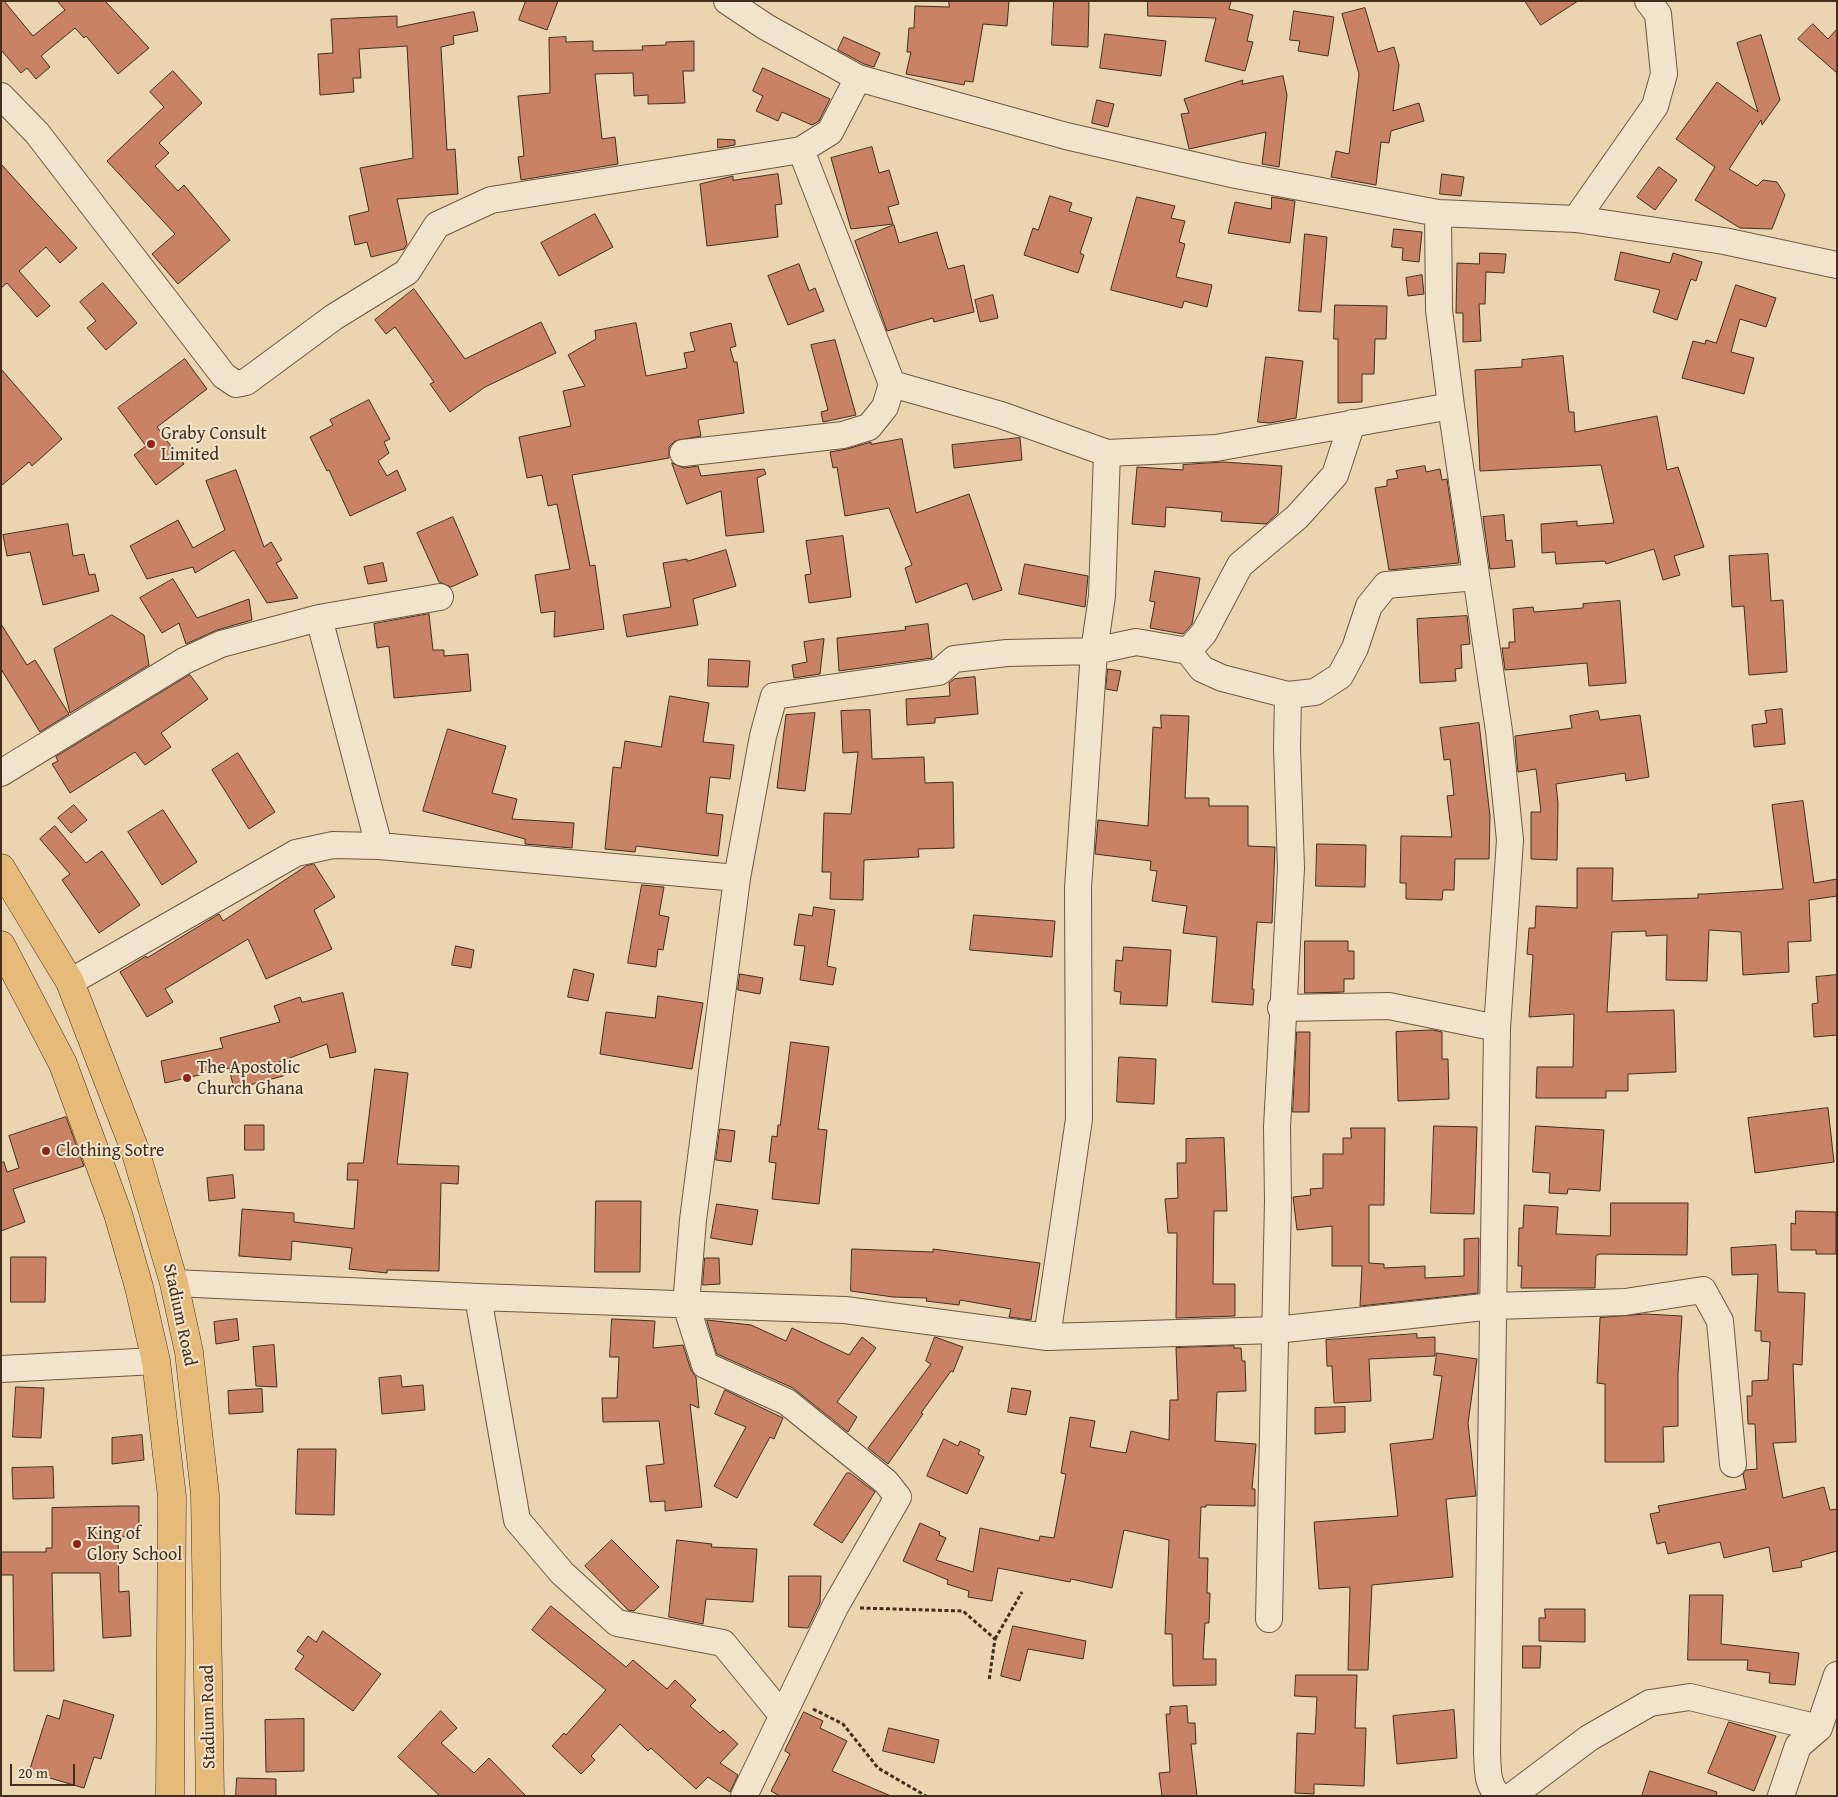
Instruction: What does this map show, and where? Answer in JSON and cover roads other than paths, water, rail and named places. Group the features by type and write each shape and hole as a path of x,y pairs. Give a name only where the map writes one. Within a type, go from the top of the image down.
{"main road":[{"name":"Stadium Road","path":"1,868 70,982 135,1150 174,1283 189,1352 205,1494 210,1796"},
{"name":"Stadium Road","path":"1,945 63,1064 118,1214 139,1287 156,1361 172,1497 170,1796"}],"street":[{"path":"727,1 766,27 858,78 1066,136 1236,174 1438,212 1576,219 1724,241 1837,265"},
{"path":"1576,219 1655,106 1664,74 1658,14 1648,1"},
{"path":"1,96 37,133 224,376 236,384 246,382 334,317 407,272 437,225 491,200 802,150 830,132 858,78"},
{"path":"683,453 843,435 869,427 885,407 892,384 802,150"},
{"path":"1438,212 1439,310 1451,406 1499,731 1510,840 1497,1028 1492,1306 1487,1752 1489,1777 1493,1791 1499,1796"},
{"path":"892,384 1002,415 1107,453 1216,448 1451,406"},
{"path":"1188,651 1204,633 1240,565 1296,517 1335,475 1352,423"},
{"path":"1047,1337 1079,1119 1078,888 1094,651 1103,587 1107,453"},
{"path":"744,1796 835,1607 898,1497 886,1482 787,1402 705,1365 686,1305 693,1220 737,878 762,736 774,696 939,672 954,660 1007,652 1094,651 1136,642 1188,651 1202,669 1222,678 1288,694 1314,692 1340,676 1355,648 1369,606 1386,585 1476,576"},
{"path":"1,773 184,661 221,644 319,618 440,596"},
{"path":"319,618 379,846"},
{"path":"1269,1619 1276,1330 1277,1127 1281,1008 1290,868 1287,747 1288,694"},
{"path":"70,982 296,853 333,845 379,846 737,878"},
{"path":"1281,1008 1389,1006 1497,1028"},
{"path":"174,1283 478,1297 845,1310 1047,1337 1276,1330 1492,1306 1625,1302 1704,1290 1720,1321 1733,1464"},
{"path":"478,1297 517,1520 562,1573 618,1623 723,1642 782,1715"},
{"path":"1,1368 156,1361"},
{"path":"1781,1796 1798,1746 1819,1728 1837,1675"},
{"path":"1512,1796 1589,1738 1650,1703 1690,1696 1819,1728"}],"place":[{"name":"Graby Consult Limited","path":"151,444"},
{"name":"The Apostolic Church Ghana","path":"187,1078"},
{"name":"Clothing Sotre","path":"46,1151"},
{"name":"King of Glory School","path":"77,1544"}]}
